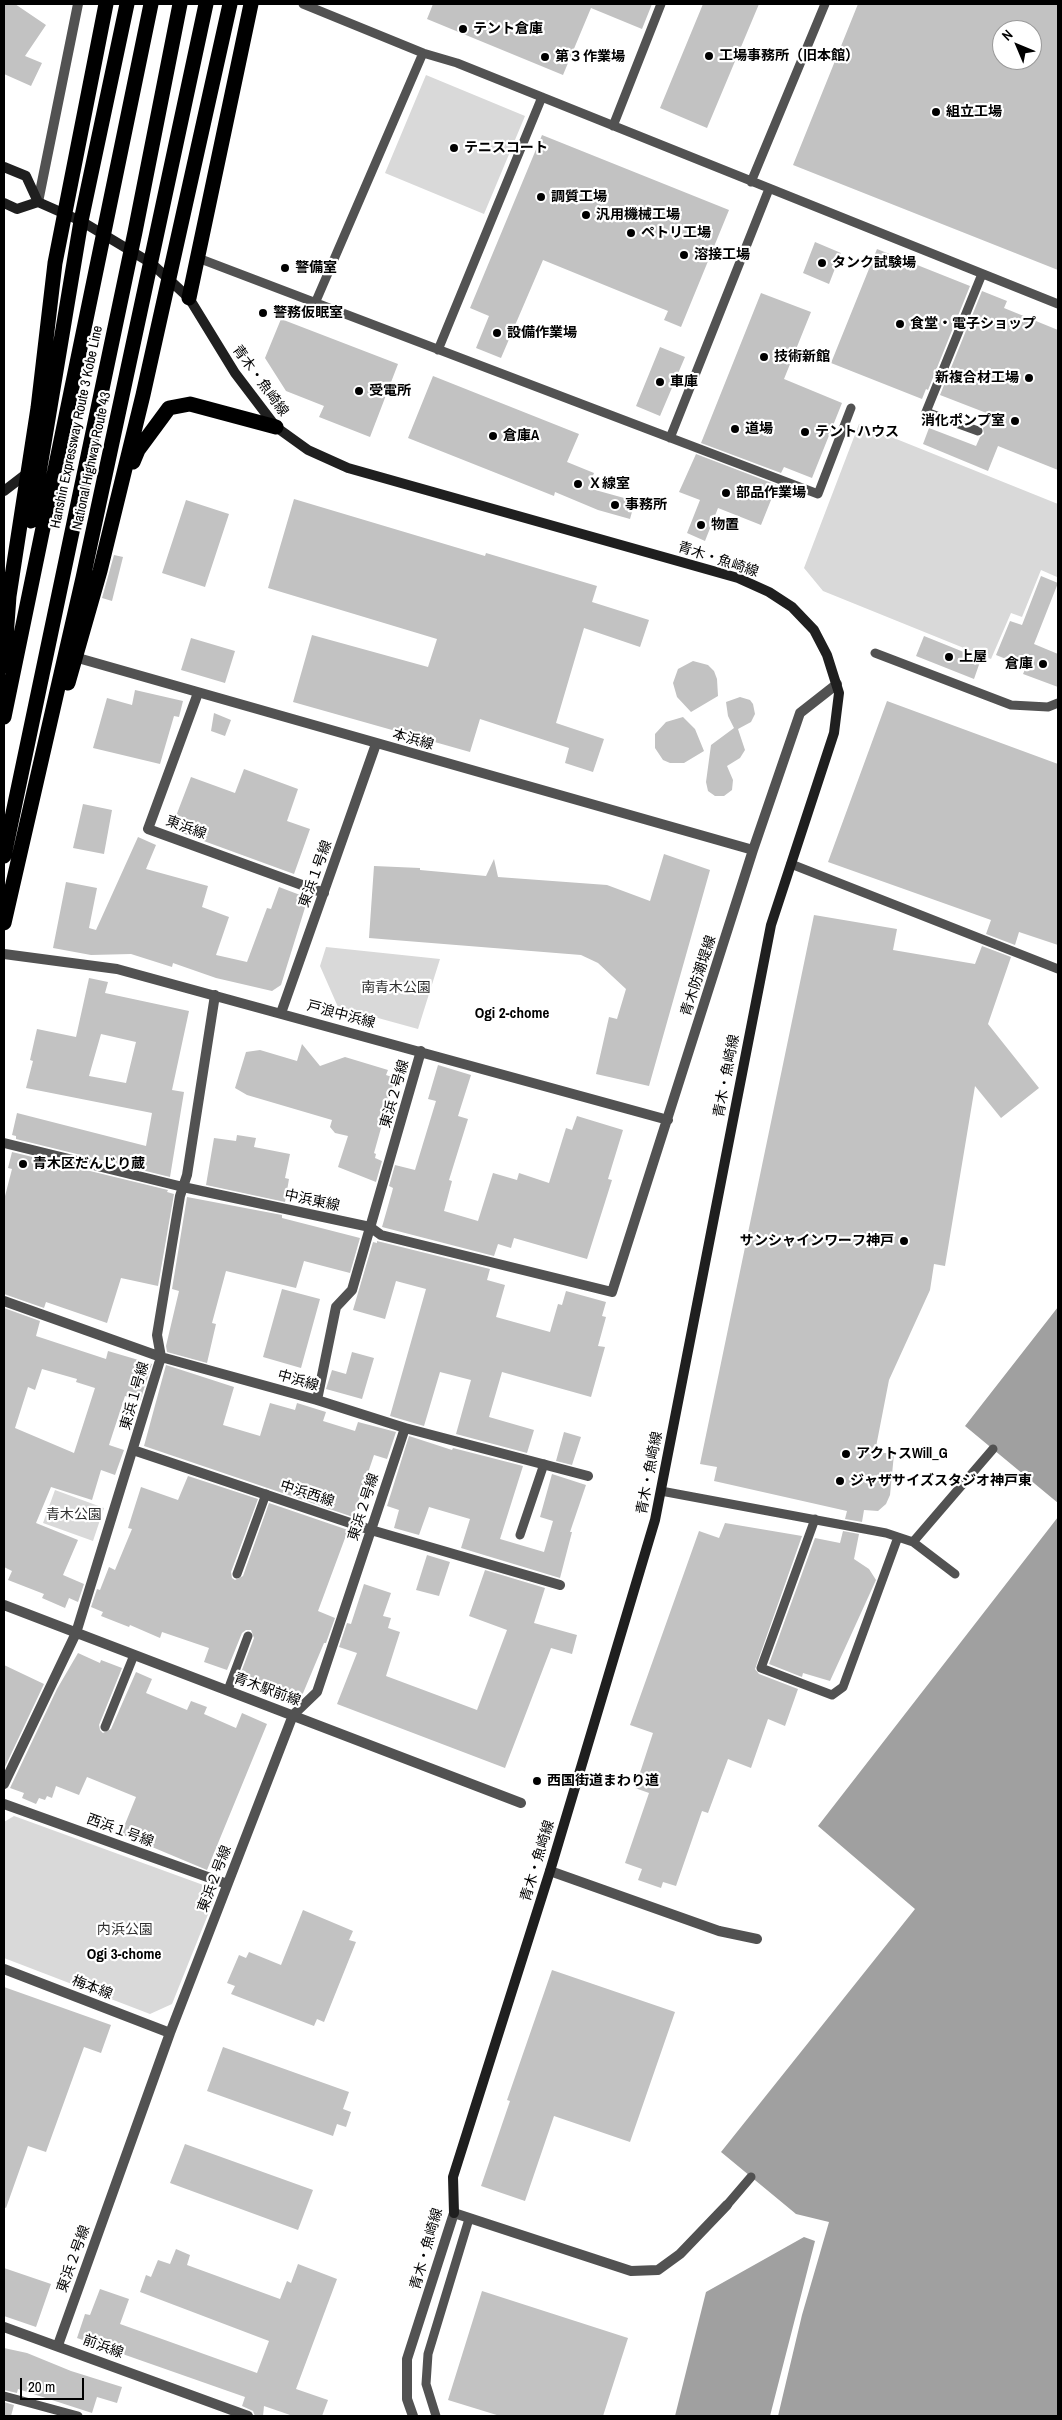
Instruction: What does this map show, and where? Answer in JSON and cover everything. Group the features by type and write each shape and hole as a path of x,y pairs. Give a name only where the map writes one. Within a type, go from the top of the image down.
{"highway":[{"path":"4,666 9,596 38,408 55,263 106,4"},
{"path":"4,642 6,622 42,460 81,221 127,4"},
{"name":"Hanshin Expressway Route 3 Kobe Line","path":"4,716 151,4"},
{"name":"Hanshin Expressway Route 3 Kobe Line","path":"4,856 135,232 180,4"},
{"name":"National Highway Route 43","path":"4,923 84,578 206,4"},
{"path":"188,298 251,4"},
{"path":"4,902 20,856 100,571 174,262 230,5"},
{"path":"84,578 138,450 169,408 190,404 276,427"}],"street":[{"path":"38,202 78,4"},
{"path":"4,167 26,176 38,202"},
{"path":"4,203 17,209 38,202"},
{"name":"青木・魚崎線","path":"38,202 81,221 151,263 188,298 235,373 276,427 308,450 348,468 738,578 769,592 792,607 814,630 827,655 839,693 834,733 771,925 655,1520 550,1871 453,2177 454,2213 407,2359 407,2399 413,2416"},
{"path":"4,491 42,460"},
{"name":"本浜線","path":"65,654 753,850"},
{"name":"青木防潮堤線","path":"612,1292 753,850 800,713 836,684"},
{"name":"東浜線","path":"198,693 148,829 324,892"},
{"name":"東浜１号線","path":"281,1013 376,744"},
{"name":"戸浪中浜線","path":"4,954 117,969 668,1120"},
{"name":"東浜１号線","path":"4,1784 76,1633 160,1357 157,1335 183,1187 187,1175 215,995"},
{"name":"東浜２号線","path":"317,1400 336,1307 352,1290 421,1051"},
{"name":"中浜東線","path":"4,1143 183,1187 370,1227 381,1235 612,1292"},
{"name":"中浜線","path":"4,1302 160,1357 317,1400 405,1428 588,1476"},
{"name":"東浜２号線","path":"58,2345 170,2033 293,1714 317,1692 405,1428"},
{"name":"中浜西線","path":"133,1450 371,1530 560,1585"},
{"name":"青木駅前線","path":"4,1605 293,1714 521,1803"},
{"name":"西浜１号線","path":"4,1804 228,1884"},
{"path":"550,1871 719,1930 757,1939"},
{"name":"梅本線","path":"4,1969 170,2033"},
{"path":"454,2213 631,2271 658,2270 680,2254 727,2205"},
{"name":"前浜線","path":"4,2327 58,2345 248,2416"}],"lane":[{"path":"302,4 423,53 457,63 1058,304"},
{"path":"613,126 661,4"},
{"path":"751,182 825,4"},
{"path":"316,301 423,53"},
{"path":"438,350 542,98"},
{"path":"670,438 769,189"},
{"path":"198,258 316,301 438,350 818,494 851,408"},
{"path":"978,431 926,412 982,274"},
{"path":"875,653 1011,705 1048,707 1058,703"},
{"path":"791,864 1058,969"},
{"path":"913,1542 993,1449"},
{"path":"520,1536 544,1464"},
{"path":"661,1491 886,1533 913,1542 955,1574"},
{"path":"237,1574 266,1494"},
{"path":"815,1520 761,1668 832,1695 843,1687 898,1537"},
{"path":"228,1690 248,1636"},
{"path":"105,1727 134,1655"},
{"path":"727,2205 751,2177"},
{"path":"436,2416 426,2384 428,2354 469,2219"},
{"path":"4,2396 78,2416"}],"green space":[{"name":"テニスコート","path":"426,75 525,116 484,214 385,173"},
{"path":"859,424 1058,504 1057,577 1041,570 1022,617 1011,613 991,659 823,591 804,568"},
{"name":"南青木公園","path":"326,947 440,959 418,1029 338,1007 320,966"},
{"name":"青木公園","path":"55,1490 104,1508 93,1541 43,1523"},
{"name":"内浜公園","path":"14,1816 206,1886 213,1902 172,2004 150,2014 4,1958 4,1822"}],"shaded area":[{"path":"1058,1307 1058,1503 965,1426"},
{"path":"1058,1517 1058,2416 778,2416 802,2315 829,2222 796,2214 721,2152 915,1909 818,1826"},
{"path":"804,2237 815,2241 770,2416 675,2416 706,2292"}],"building":[{"path":"4,4 15,4 46,25 25,56 42,63 31,86 4,74"},
{"name":"第３作業場","path":"433,4 652,4 642,29 591,8 563,75 427,19"},
{"name":"工場事務所（旧本館）","path":"703,4 759,4 707,128 660,108"},
{"name":"組立工場","path":"858,4 1058,4 1058,270 793,165"},
{"path":"542,135 729,210 681,327 664,320 668,311 543,260 501,358 476,348 489,316 470,308"},
{"name":"タンク試験場","path":"815,242 841,253 829,284 803,273"},
{"name":"食堂・電子ショップ","path":"877,249 970,286 928,390 926,389 922,399 831,363"},
{"path":"982,291 1007,301 1004,308 1058,330 1058,470 998,446 988,471 923,444 929,428 976,446 980,437 984,434 983,428 989,414 940,395"},
{"path":"761,293 811,312 784,379 842,403 812,478 784,467 781,473 701,443"},
{"path":"281,319 398,364 370,437 319,417 324,406 286,391 265,358"},
{"name":"車庫","path":"660,347 685,357 660,416 636,406"},
{"name":"倉庫A","path":"433,376 579,434 567,462 594,473 588,488 635,501 630,519 598,510 555,492 554,496 408,438"},
{"name":"部品作業場","path":"696,454 777,485 761,525 718,508 705,541 687,533 700,500 679,492"},
{"path":"294,499 485,556 486,553 597,586 592,602 649,620 640,647 584,628 556,723 604,739 593,772 565,763 569,748 480,719 470,752 293,702 312,635 428,667 437,639 268,588"},
{"path":"186,500 229,514 205,587 162,573"},
{"path":"114,555 123,557 112,601 102,598"},
{"path":"1041,576 1058,583 1034,644 1058,654 1058,687 1023,674 1026,667 996,655 1010,621 1022,625"},
{"name":"上屋","path":"924,636 981,659 974,679 916,656"},
{"path":"191,638 235,651 225,683 181,670"},
{"path":"693,661 708,665 714,671 717,679 718,696 691,712 677,697 673,683 678,669"},
{"path":"135,690 183,701 179,717 174,716 160,764 93,748 107,698 132,705"},
{"path":"740,697 750,700 755,714 751,722 738,729 745,750 740,758 727,766 733,780 732,790 724,796 715,796 708,791 706,782 711,745 734,728 728,716 726,702"},
{"path":"887,701 1058,764 1058,945 1019,932 1015,945 986,934 991,920 828,862"},
{"path":"214,713 231,720 225,736 211,731"},
{"path":"683,717 695,729 704,751 684,763 670,763 663,760 655,748 655,734 666,722"},
{"path":"244,769 298,789 287,821 310,829 294,874 171,829 191,777 235,793"},
{"path":"83,804 112,810 104,854 73,848"},
{"path":"138,837 156,845 146,869 208,886 202,907 229,917 216,955 247,962 267,908 271,909 279,887 308,898 281,985 272,991 216,978 173,963 172,967 131,954 91,955 53,948 66,882 97,888 89,928 96,930"},
{"path":"664,854 710,870 649,1086 596,1074 609,1017 617,1019 626,989 598,963 581,955 369,938 374,866 420,868 420,870 486,876 494,859 498,877 607,885 650,901"},
{"path":"814,915 897,929 893,950 975,964 982,946 1011,957 988,1024 1039,1088 1001,1118 975,1086 945,1266 934,1264 930,1290 889,1380 875,1452 894,1454 890,1495 886,1504 878,1511 864,1510 862,1522 845,1519 847,1511 714,1481 717,1467 700,1464"},
{"path":"89,978 108,982 105,993 189,1011 172,1090 184,1092 170,1177 16,1139 16,1136 12,1135 17,1113 146,1146 152,1113 26,1088 33,1061 30,1060 37,1029 76,1037","holes":["101,1034 136,1042 126,1083 89,1076"]},
{"path":"302,1044 320,1066 345,1057 388,1070 386,1075 395,1078 374,1153 376,1154 375,1158 382,1161 376,1182 338,1167 348,1136 335,1133 330,1127 332,1120 247,1095 235,1088 246,1052 260,1050 297,1061"},
{"path":"438,1065 471,1075 458,1116 468,1119 449,1180 452,1181 444,1211 478,1221 493,1173 517,1180 519,1173 549,1183 566,1128 572,1130 577,1116 623,1130 608,1179 612,1180 587,1259 514,1238 511,1248 498,1244 494,1256 382,1227 393,1188 389,1186 395,1165 415,1170 436,1101 428,1099"},
{"path":"237,1135 256,1138 254,1147 290,1154 285,1178 289,1179 285,1202 206,1185 214,1138 236,1141"},
{"path":"12,1152 168,1190 167,1192 174,1194 158,1286 121,1278 107,1323 46,1302 44,1308 4,1294 4,1200 12,1169 8,1168"},
{"path":"187,1197 282,1215 282,1218 360,1238 350,1273 304,1261 296,1288 226,1271 212,1323 216,1324 207,1363 167,1352 166,1346 179,1291 172,1289"},
{"path":"377,1241 490,1269 487,1280 505,1285 496,1317 550,1332 558,1304 562,1305 566,1291 606,1302 602,1316 606,1317 598,1346 605,1347 591,1397 502,1372 489,1417 534,1430 527,1453 456,1434 471,1380 440,1372 424,1426 390,1416 426,1289 396,1281 385,1319 353,1310 373,1242 377,1243"},
{"path":"282,1289 320,1299 301,1368 263,1357"},
{"path":"4,1308 40,1321 36,1336 106,1359 108,1351 152,1364 140,1401 125,1396 109,1445 124,1450 115,1475 101,1470 92,1500 51,1487 36,1523 78,1540 63,1575 84,1584 78,1602 69,1598 65,1608 42,1598 44,1594 8,1580 12,1571 4,1567","holes":["42,1369 77,1379 76,1382 95,1388 74,1453 15,1428 28,1387 35,1390"]},
{"path":"352,1352 374,1358 362,1399 326,1389 332,1370 346,1374"},
{"path":"166,1365 234,1387 223,1425 260,1436 270,1403 295,1410 297,1403 326,1412 323,1421 355,1431 358,1422 396,1432 387,1459 374,1455 353,1517 144,1446"},
{"path":"564,1432 581,1437 572,1465 556,1461"},
{"path":"409,1436 452,1450 453,1448 523,1466 500,1539 544,1552 553,1521 540,1517 552,1474 586,1485 570,1532 572,1532 560,1578 461,1548 470,1519 429,1507 419,1535 394,1528 399,1510 387,1506"},
{"path":"188,1476 258,1499 231,1572 232,1578 235,1580 243,1576 269,1503 348,1530 318,1611 335,1618 301,1698 240,1675 254,1638 251,1630 246,1630 242,1633 227,1670 204,1662 209,1648 162,1632 160,1638 130,1625 129,1627 101,1616 103,1612 91,1607 97,1589 100,1590 109,1567 115,1570 132,1529 128,1528 141,1487 178,1500"},
{"path":"725,1523 802,1536 755,1669 759,1674 798,1689 785,1726 768,1719 751,1768 728,1759 708,1813 702,1811 676,1886 663,1882 661,1888 638,1880 642,1869 625,1863 649,1793 635,1788 653,1733 630,1725 699,1531 719,1538"},
{"path":"843,1531 859,1534 854,1559 869,1569 876,1580 830,1681 803,1673 802,1677 769,1664 815,1538 840,1543"},
{"path":"427,1555 450,1562 439,1596 416,1590"},
{"path":"485,1570 545,1588 534,1623 577,1635 572,1654 551,1648 505,1768 337,1704 357,1653 339,1647 347,1623 351,1624 364,1584 391,1593 383,1616 391,1618 388,1628 400,1632 386,1676 477,1710 507,1630 469,1616"},
{"path":"78,1653 100,1663 101,1660 122,1668 99,1725 103,1733 111,1729 136,1672 152,1679 146,1693 187,1710 191,1701 207,1707 204,1714 236,1728 242,1713 267,1724 207,1870 121,1834 136,1797 87,1777 79,1795 56,1786 52,1798 47,1796 45,1800 39,1798 36,1804 22,1798 24,1793 10,1788 57,1689"},
{"path":"4,1665 44,1684 4,1769"},
{"path":"303,1910 353,1931 349,1940 356,1942 324,2022 317,2019 314,2026 231,1994 235,1986 227,1983 239,1955 246,1958 249,1952 281,1965"},
{"path":"552,1970 675,2012 630,2142 554,2116 525,2201 481,2186 510,2101 507,2100"},
{"path":"4,1987 111,2025 101,2053 84,2047 46,2152 28,2146 6,2208 4,2207"},
{"path":"223,2047 349,2092 343,2109 351,2112 346,2127 337,2124 333,2136 207,2091"},
{"path":"185,2144 313,2190 298,2230 170,2183"},
{"path":"176,2249 190,2255 187,2265 280,2299 287,2281 291,2283 298,2264 337,2279 296,2389 328,2400 322,2416 293,2416 264,2406 263,2416 255,2416 253,2411 242,2406 245,2397 77,2338 85,2314 90,2315 100,2289 129,2299 120,2324 257,2373 269,2341 140,2292 146,2275 151,2277 158,2260 170,2264"},
{"path":"4,2268 51,2284 36,2327 4,2316"},
{"path":"482,2291 628,2338 603,2416 500,2416 448,2400"},
{"path":"4,2348 27,2353 71,2371 122,2387 117,2403 97,2397 92,2413 18,2389 17,2393 4,2390"},
{"path":"4,2402 14,2405 11,2416 4,2416"}],"place":[{"name":"テント倉庫","path":"463,29"},
{"name":"工場事務所（旧本館）","path":"709,56"},
{"name":"第３作業場","path":"545,57"},
{"name":"組立工場","path":"936,112"},
{"name":"テニスコート","path":"454,148"},
{"name":"調質工場","path":"541,197"},
{"name":"汎用機械工場","path":"586,215"},
{"name":"ペトリ工場","path":"631,233"},
{"name":"溶接工場","path":"684,255"},
{"name":"タンク試験場","path":"822,263"},
{"name":"警備室","path":"285,268"},
{"name":"警務仮眠室","path":"263,313"},
{"name":"食堂・電子ショップ","path":"900,324"},
{"name":"設備作業場","path":"497,333"},
{"name":"技術新館","path":"764,357"},
{"name":"新複合材工場","path":"1029,378"},
{"name":"車庫","path":"660,382"},
{"name":"受電所","path":"359,391"},
{"name":"消化ポンプ室","path":"1015,421"},
{"name":"道場","path":"735,429"},
{"name":"テントハウス","path":"805,432"},
{"name":"倉庫A","path":"493,436"},
{"name":"Ｘ線室","path":"578,484"},
{"name":"部品作業場","path":"726,493"},
{"name":"事務所","path":"615,505"},
{"name":"物置","path":"701,525"},
{"name":"上屋","path":"949,657"},
{"name":"倉庫","path":"1043,664"},
{"name":"青木区だんじり蔵","path":"23,1164"},
{"name":"サンシャインワーフ神戸","path":"904,1241"},
{"name":"アクトスWill_G","path":"846,1454"},
{"name":"ジャザサイズスタジオ神戸東","path":"840,1481"},
{"name":"西国街道まわり道","path":"537,1781"}],"district":[{"name":"Ogi 2-chome","path":"512,1014"},
{"name":"Ogi 3-chome","path":"124,1955"}]}
